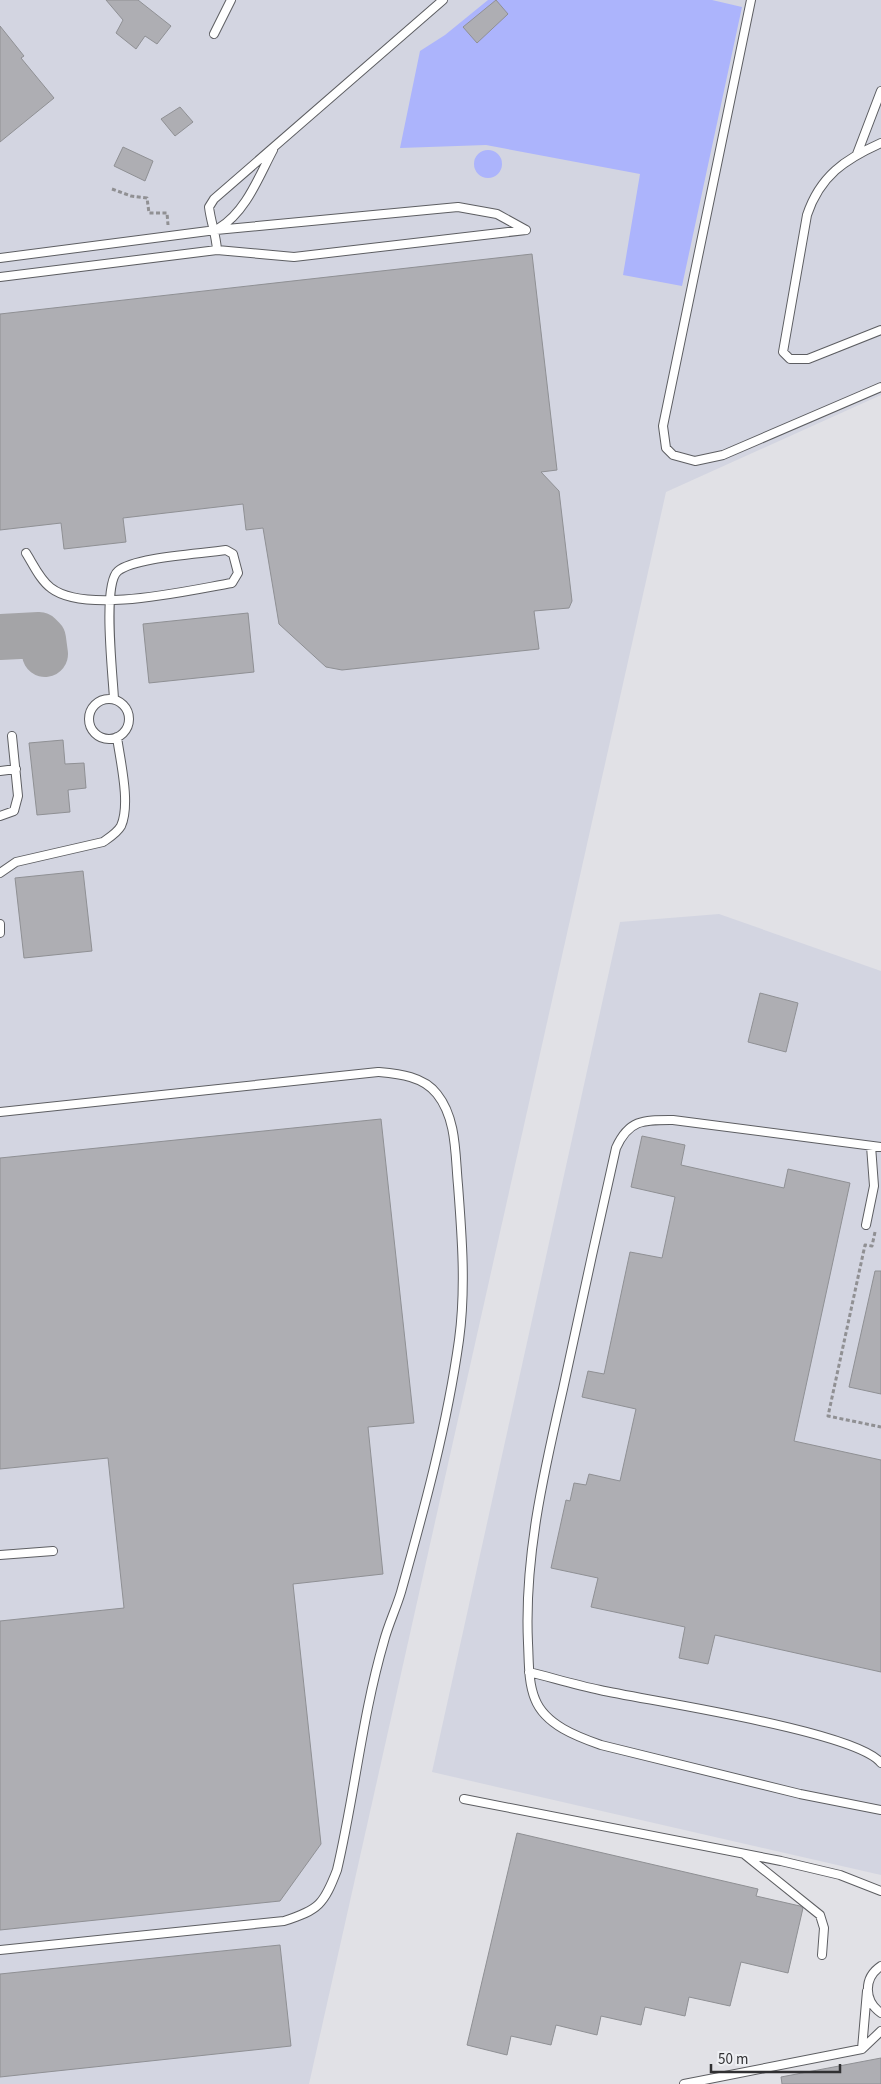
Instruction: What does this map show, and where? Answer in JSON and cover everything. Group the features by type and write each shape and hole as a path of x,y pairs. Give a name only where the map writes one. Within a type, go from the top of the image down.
{"lane":[{"path":"214,34 231,0"},
{"path":"217,250 216,230 210,220 209,208 214,199 443,0"},
{"path":"751,0 663,426 666,448 673,455 695,461 723,455 881,387"},
{"path":"857,154 881,91"},
{"path":"881,143 857,154 825,178 813,196 807,214 784,352 790,359 808,359 881,330"},
{"path":"216,230 228,223 247,199 275,146"},
{"path":"0,258 216,230 458,207 497,214 526,230 294,257 217,250 0,278"},
{"path":"26,553 52,589 67,595 109,602 232,583 238,573 233,554 226,550 126,566 111,579 109,602 114,699"},
{"path":"108,698 114,699 124,707 129,717 128,726 117,737 108,739 92,731 89,719 93,708 98,702 108,698"},
{"path":"0,816 14,811 18,796 12,736"},
{"path":"0,874 16,862 103,842 115,834 121,826 125,799 117,737"},
{"path":"0,771 16,769"},
{"path":"0,924 0,933"},
{"path":"0,1112 378,1072 400,1074 421,1081 436,1092 446,1107 453,1135 462,1230 463,1287 459,1340 441,1441 400,1595 384,1642 336,1870 329,1890 321,1904 308,1914 284,1921 0,1950"},
{"path":"881,1147 673,1120 644,1120 628,1128 621,1136 616,1148 552,1437 533,1540 527,1609 529,1672 535,1700 552,1722 578,1737 601,1745 790,1792 881,1810"},
{"path":"866,1224 874,1186 870,1146"},
{"path":"0,1555 53,1551"},
{"path":"529,1672 599,1690 816,1733 856,1747 881,1763"},
{"path":"464,1799 744,1854 840,1875 881,1891"},
{"path":"744,1854 820,1915 824,1928 822,1955"},
{"path":"862,2049 867,1991 871,1975 881,1966"},
{"path":"867,1991 873,2007 881,2013"},
{"path":"684,2084 862,2049 881,2032"}],"path":[{"path":"112,189 131,196 147,198 149,213 167,213 168,225"},
{"path":"875,1230 872,1246 865,1245 828,1416 881,1427"}],"shaded area":[{"path":"0,0 881,0 881,395 666,492 309,2084 0,2084"},
{"path":"488,0 712,0 742,7 682,286 623,275 640,174 486,145 400,148 420,51 445,35"},
{"path":"488,150 498,154 502,164 498,174 488,178 478,174 474,164 478,154"},
{"path":"719,914 881,971 881,1875 432,1772 620,922"}],"building":[{"path":"106,0 138,0 171,26 157,44 145,36 136,49 116,33 123,20"},
{"path":"496,0 508,14 477,43 463,27"},
{"path":"0,26 24,56 21,58 54,98 0,142"},
{"path":"180,107 193,122 175,136 161,119"},
{"path":"123,147 153,161 145,181 114,166"},
{"path":"532,254 557,470 541,472 559,491 572,601 569,608 534,611 539,649 342,670 326,667 279,624 263,528 246,530 243,504 123,518 126,542 64,549 61,523 0,530 0,314"},
{"path":"248,613 254,672 149,683 143,624"},
{"path":"63,740 65,764 84,763 86,788 68,790 70,812 37,815 29,743"},
{"path":"83,871 92,951 24,958 15,878"},
{"path":"760,993 798,1003 786,1052 748,1042"},
{"path":"381,1119 414,1423 368,1427 383,1574 293,1584 321,1844 280,1901 0,1930 0,1621 124,1608 108,1458 0,1469 0,1158"},
{"path":"642,1136 685,1145 681,1165 784,1188 788,1169 850,1183 794,1441 881,1460 881,1672 715,1635 708,1664 679,1658 685,1627 591,1607 598,1578 551,1568 566,1500 570,1501 574,1483 586,1485 589,1474 620,1481 636,1409 582,1397 588,1371 604,1374 630,1252 662,1258 675,1197 631,1187"},
{"path":"875,1271 881,1271 881,1394 849,1387"},
{"path":"517,1833 758,1889 756,1896 800,1906 803,1908 788,1973 741,1962 730,2006 689,1997 685,2016 645,2007 641,2025 601,2016 597,2035 556,2025 551,2045 511,2036 507,2055 467,2045"},
{"path":"280,1945 291,2046 0,2077 0,1974"},
{"path":"881,2058 881,2084 782,2084 781,2077"}],"taxiway":[{"path":"0,637 39,635 43,639 45,654"}]}
